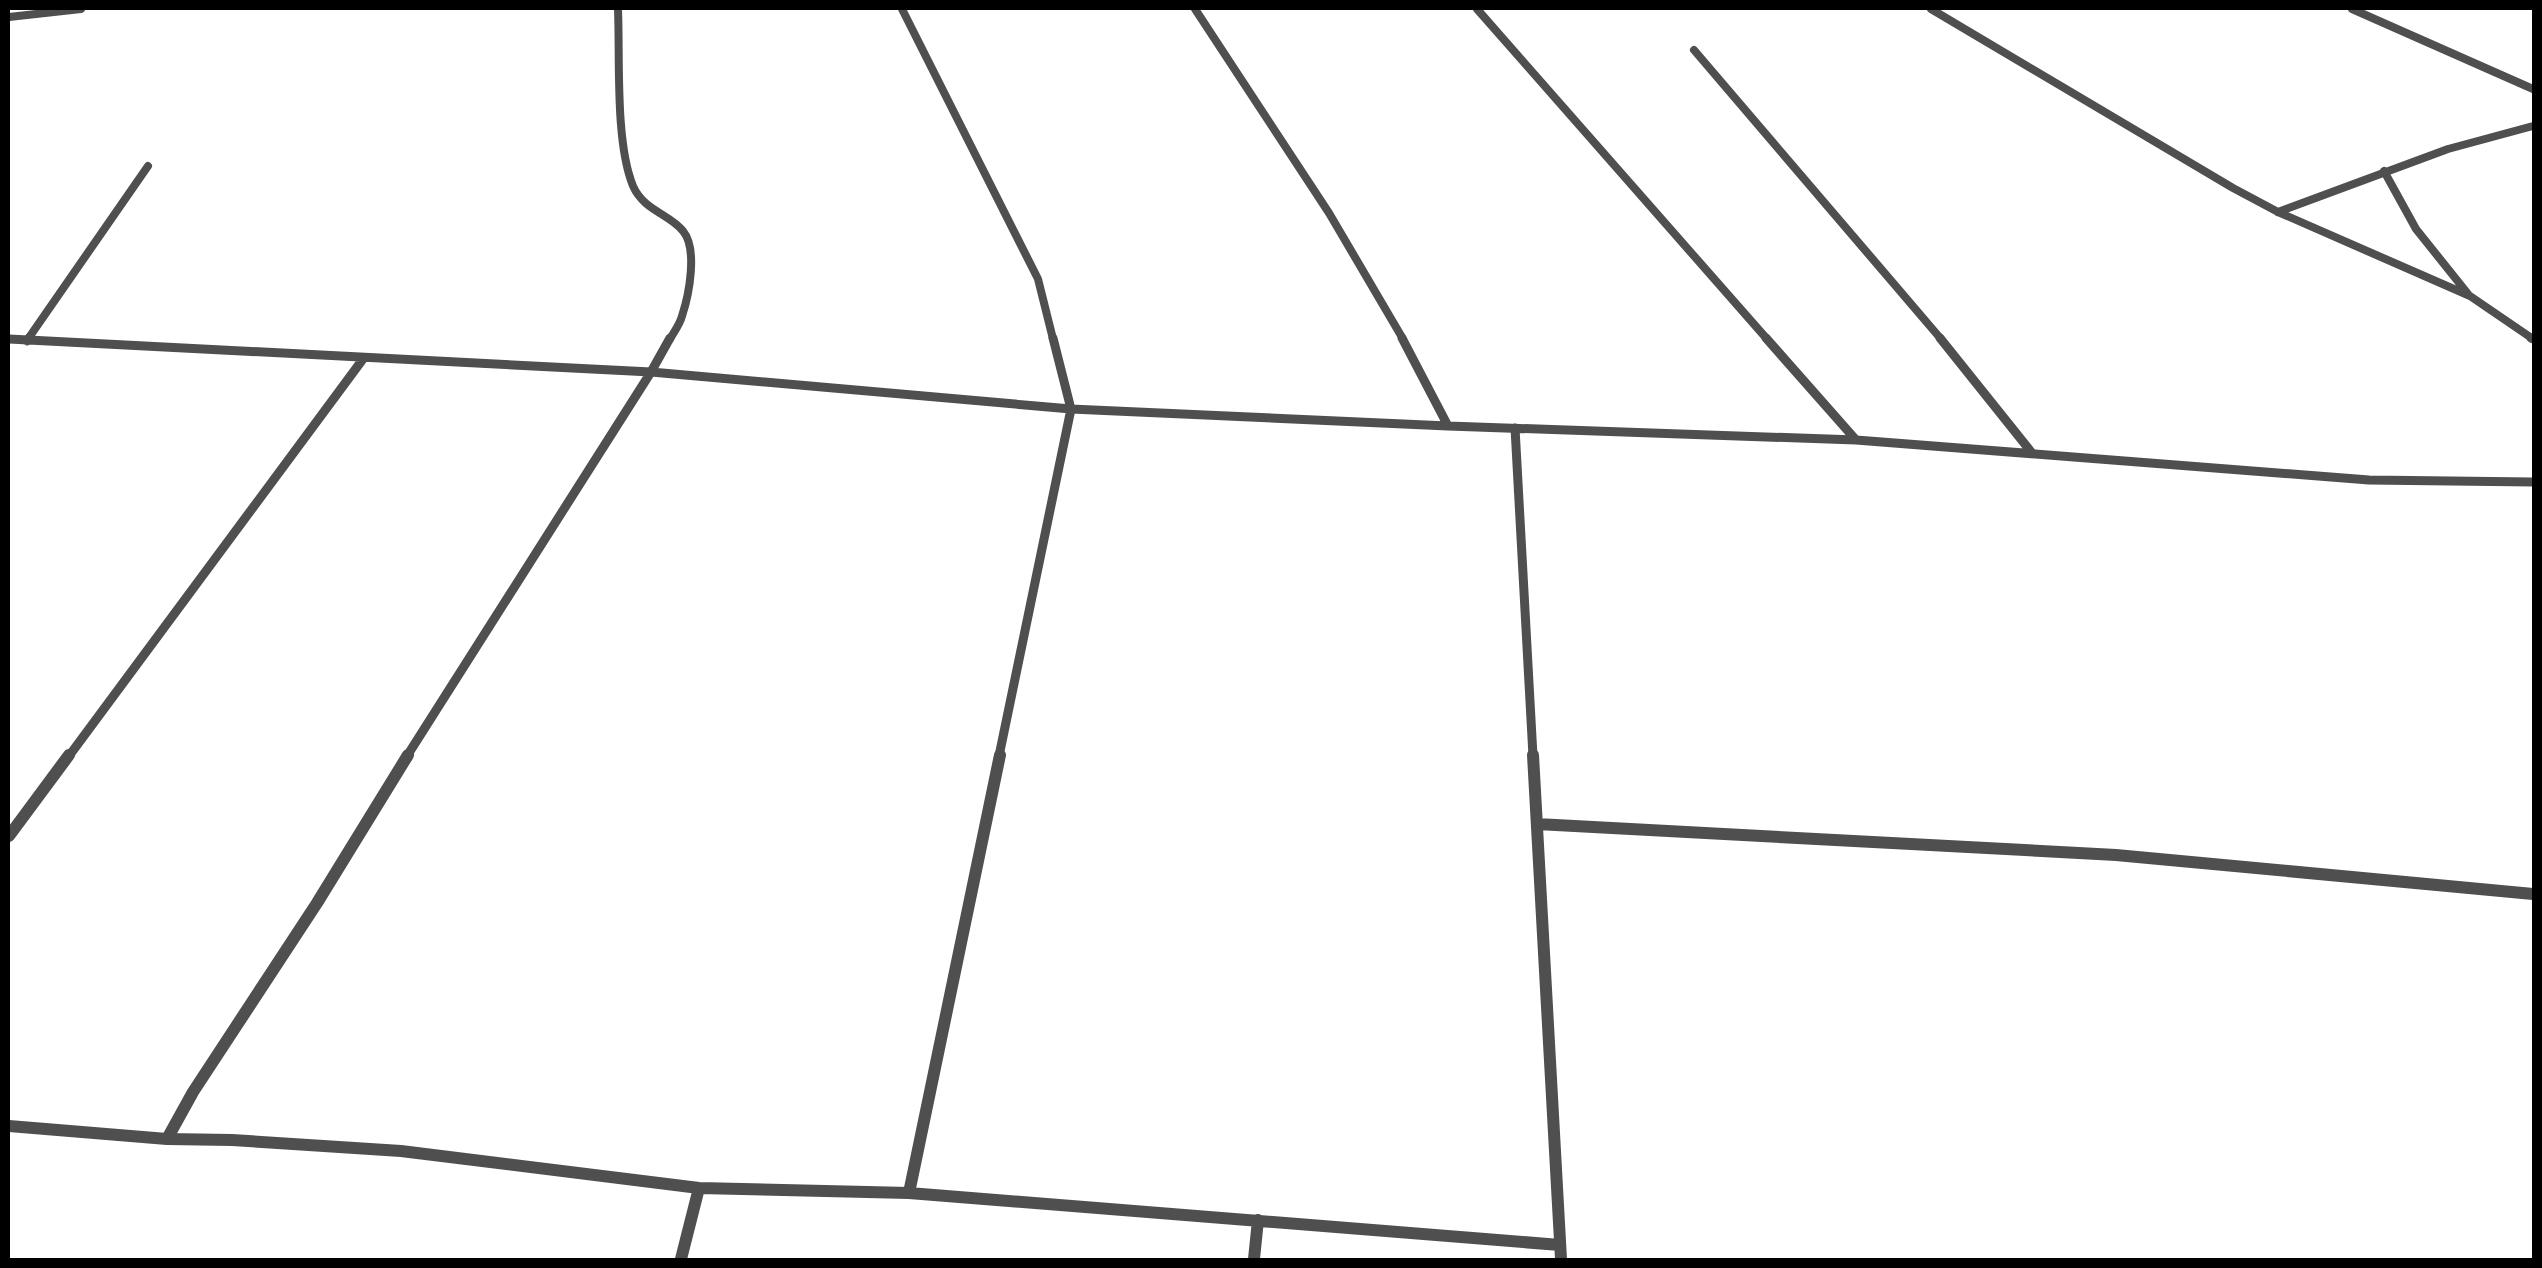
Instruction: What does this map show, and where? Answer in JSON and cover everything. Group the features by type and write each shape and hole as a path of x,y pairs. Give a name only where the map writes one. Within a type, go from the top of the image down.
{"street":[{"path":"9,17 81,9"},
{"path":"167,1139 193,1092 317,903 378,802 651,372 682,317 692,262 689,245 683,231 648,205 633,186 622,138 618,9"},
{"path":"902,9 1038,279 1071,408 908,1193"},
{"path":"1195,9 1348,244 1424,374 1448,426"},
{"path":"1477,9 1856,440"},
{"path":"1931,9 2232,188 2278,212 2470,296 2533,339"},
{"path":"2352,9 2533,89"},
{"path":"1694,50 1765,136 1916,308 2032,454"},
{"path":"2278,212 2384,171 2448,149 2533,126"},
{"path":"27,340 148,166"},
{"path":"2384,171 2416,229 2470,296"},
{"path":"9,339 363,359 651,372 1071,408 1448,426 1856,440 2369,480 2470,483 2533,482"},
{"path":"9,836 363,359"},
{"path":"1515,428 1561,1259"},
{"path":"1537,824 2116,855 2533,894"},
{"path":"9,1126 167,1139 232,1140 401,1151 699,1188 908,1193 1560,1245"},
{"path":"681,1259 699,1188"},
{"path":"1254,1259 1258,1220"}]}
